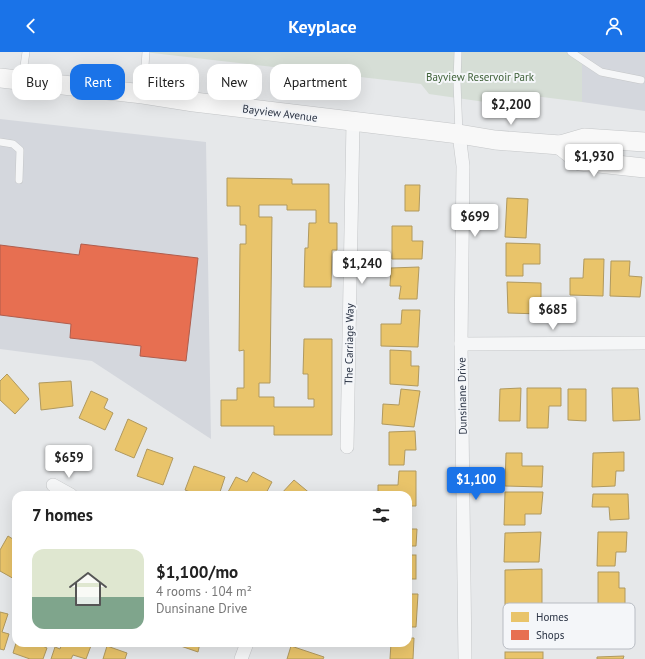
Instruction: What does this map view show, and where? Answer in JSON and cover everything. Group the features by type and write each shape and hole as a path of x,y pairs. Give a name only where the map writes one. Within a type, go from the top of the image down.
{"main road":[{"name":"Bayview Avenue","path":"0,78 12,80"},
{"name":"Bayview Avenue","path":"62,85 133,93"},
{"name":"Bayview Avenue","path":"181,100 459,134 495,140 560,145 584,138 645,142"},
{"path":"560,145 580,161 645,168"}],"street":[{"name":"The Carriage Way","path":"347,447 353,122"},
{"name":"Dunsinane Drive","path":"459,134 463,166 461,344 465,659"},
{"path":"461,344 645,343"},
{"path":"54,484 65,491"},
{"path":"241,659 246,647"}],"lane":[{"path":"24,64 26,52"},
{"path":"145,64 146,52"},
{"path":"458,52 457,82 459,134"},
{"path":"571,52 601,72 641,80"},
{"path":"0,142 13,144 20,150 19,180"}],"shaded area":[{"path":"582,52 645,52 645,111 582,102"},
{"path":"0,119 206,142 211,439 92,361 0,349"}],"green space":[{"name":"Bayview Reservoir Park","path":"144,52 582,52 582,102 501,92 499,104 429,94 421,84 361,77 361,64 270,64 270,67 262,66 262,64 248,64"}],"building: Homes":[{"path":"227,178 292,179 292,184 329,184 329,223 337,223 337,250 332,250 331,287 304,287 305,248 308,248 309,223 316,223 316,210 287,210 287,205 259,205 259,217 272,217 270,383 259,383 259,397 274,397 274,407 314,407 314,399 308,399 308,374 303,374 304,339 332,339 332,435 274,435 274,426 221,426 221,400 237,400 237,388 244,388 244,350 239,351 240,244 246,244 246,225 240,225 240,206 227,206"},
{"path":"405,185 420,185 419,211 405,211"},
{"path":"507,198 528,199 526,238 505,237"},
{"path":"392,226 412,226 412,241 423,241 422,259 392,259"},
{"path":"506,243 540,244 540,264 523,264 523,276 506,276"},
{"path":"584,259 604,259 603,296 570,295 570,278 583,278"},
{"path":"611,261 630,261 629,276 642,277 640,297 610,296"},
{"path":"419,267 417,299 399,299 401,286 390,286 391,268"},
{"path":"507,282 541,283 541,314 508,313"},
{"path":"402,310 420,310 418,347 381,346 381,324 401,324"},
{"path":"390,350 411,351 411,366 419,366 418,386 390,384"},
{"path":"7,374 29,399 15,414 0,400 0,381"},
{"path":"71,381 73,406 41,410 39,383"},
{"path":"521,388 520,421 499,421 500,389"},
{"path":"527,388 561,388 561,406 549,406 548,428 527,428"},
{"path":"612,388 638,388 640,420 613,421"},
{"path":"401,389 420,391 414,427 382,424 383,404 399,405"},
{"path":"568,389 586,389 586,421 568,420"},
{"path":"91,391 108,399 104,408 113,413 105,430 79,418"},
{"path":"128,419 147,428 134,458 115,450"},
{"path":"415,431 416,450 405,450 404,465 389,465 389,432"},
{"path":"147,449 173,458 163,485 137,476"},
{"path":"624,452 624,471 616,471 615,486 592,487 593,453"},
{"path":"506,453 522,453 522,466 543,466 542,487 505,486"},
{"path":"194,466 225,477 220,491 185,490"},
{"path":"399,471 416,471 416,506 412,506 412,491 378,491 378,485 398,485"},
{"path":"253,472 272,482 267,491 229,491 236,477 247,482"},
{"path":"294,480 307,491 284,491"},
{"path":"505,492 543,492 541,514 525,514 525,525 504,525"},
{"path":"593,494 628,494 629,519 610,520 609,507 592,507"},
{"path":"412,529 417,529 416,546 412,546"},
{"path":"541,532 539,562 504,562 505,533"},
{"path":"598,532 627,532 626,552 616,552 615,566 597,566"},
{"path":"8,536 12,538 12,578 0,571 0,550"},
{"path":"412,555 416,555 416,579 412,579"},
{"path":"542,569 542,603 505,603 505,570"},
{"path":"598,572 619,572 619,588 625,588 625,603 598,603"},
{"path":"412,594 418,594 416,627 412,627"},
{"path":"0,612 8,614 2,632 9,634 4,650 0,649"},
{"path":"412,638 414,638 413,659 390,659 391,647 412,647"},
{"path":"15,647 47,648 43,659 30,659 13,653"},
{"path":"55,647 60,649 61,647 90,647 86,659 73,655 71,659 51,659"},
{"path":"107,647 127,653 125,659 103,659"},
{"path":"184,647 199,647 198,652"},
{"path":"291,647 324,657 323,659 287,659"},
{"path":"505,652 543,652 543,659 505,659"},
{"path":"624,656 623,659 597,659 597,657"}],"building: Shops":[{"path":"81,244 198,258 186,361 140,356 141,346 70,338 71,324 0,315 0,245 79,255"}]}
